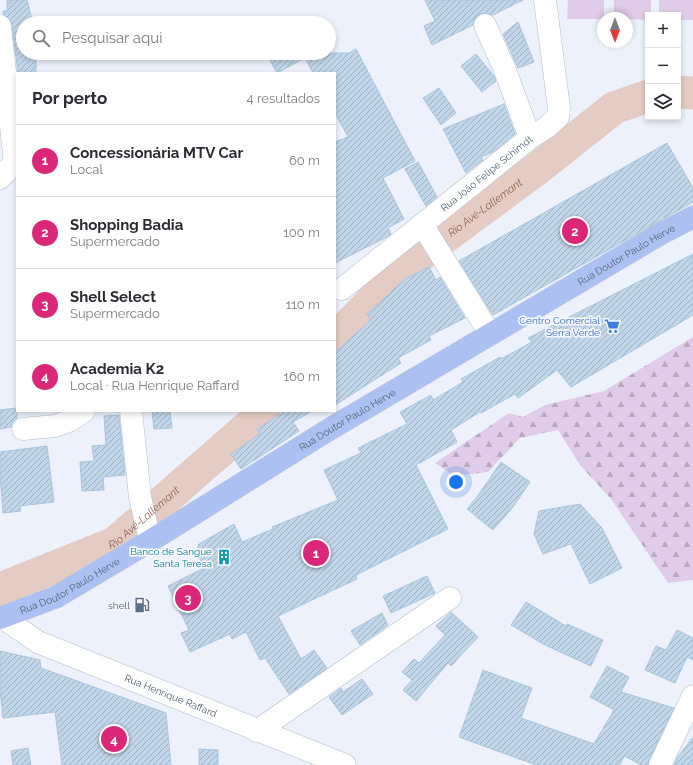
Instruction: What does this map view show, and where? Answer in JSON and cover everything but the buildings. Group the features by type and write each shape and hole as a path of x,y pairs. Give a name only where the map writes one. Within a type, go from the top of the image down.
{"main road":[{"name":"Rua Doutor Paulo Herve","path":"1,617 56,597 149,533 693,217"}],"street":[{"name":"Rua João Felipe Schimdt","path":"342,289 426,229 530,138 547,127 558,117 559,108 545,0"},
{"path":"484,25 505,70 530,138"},
{"path":"0,26 10,167"},
{"path":"426,229 490,334"},
{"path":"23,430 55,426 69,421 82,412"},
{"path":"131,412 140,498 149,533"},
{"path":"257,730 450,598"},
{"name":"Rua Henrique Raffard","path":"1,617 38,642 257,730 302,757 345,765"},
{"path":"660,765 691,708"}],"green space":[{"path":"568,0 604,0 604,12 597,12 597,19 567,19"},
{"path":"614,0 651,0 651,12 645,12 645,20 633,19 633,12 614,12"},
{"path":"659,0 693,0 693,20 681,20 681,12 659,12"},
{"path":"693,337 693,580 668,583 611,499 580,465 558,430 520,438 488,472 454,476 435,463 509,413 523,417 545,405 604,391"}],"waterway":[{"name":"Rio Avé‐Lallemant","path":"681,92 693,93"},
{"name":"Rio Avé‐Lallemant","path":"336,338 407,265 537,169 614,108 645,97"},
{"name":"Rio Avé‐Lallemant","path":"0,589 115,543 249,426 263,412"}],"place":[{"name":"Shopping Badia","path":"575,231"},
{"name":"Centro Comercial Serra Verde","path":"612,326"},
{"name":"Concessionária MTV Car","path":"316,553"},
{"name":"Banco de Sangue Santa Teresa","path":"224,557"},
{"name":"Shell Select","path":"188,598"},
{"name":"shell","path":"142,605"},
{"name":"Academia K2","path":"114,739"}]}
